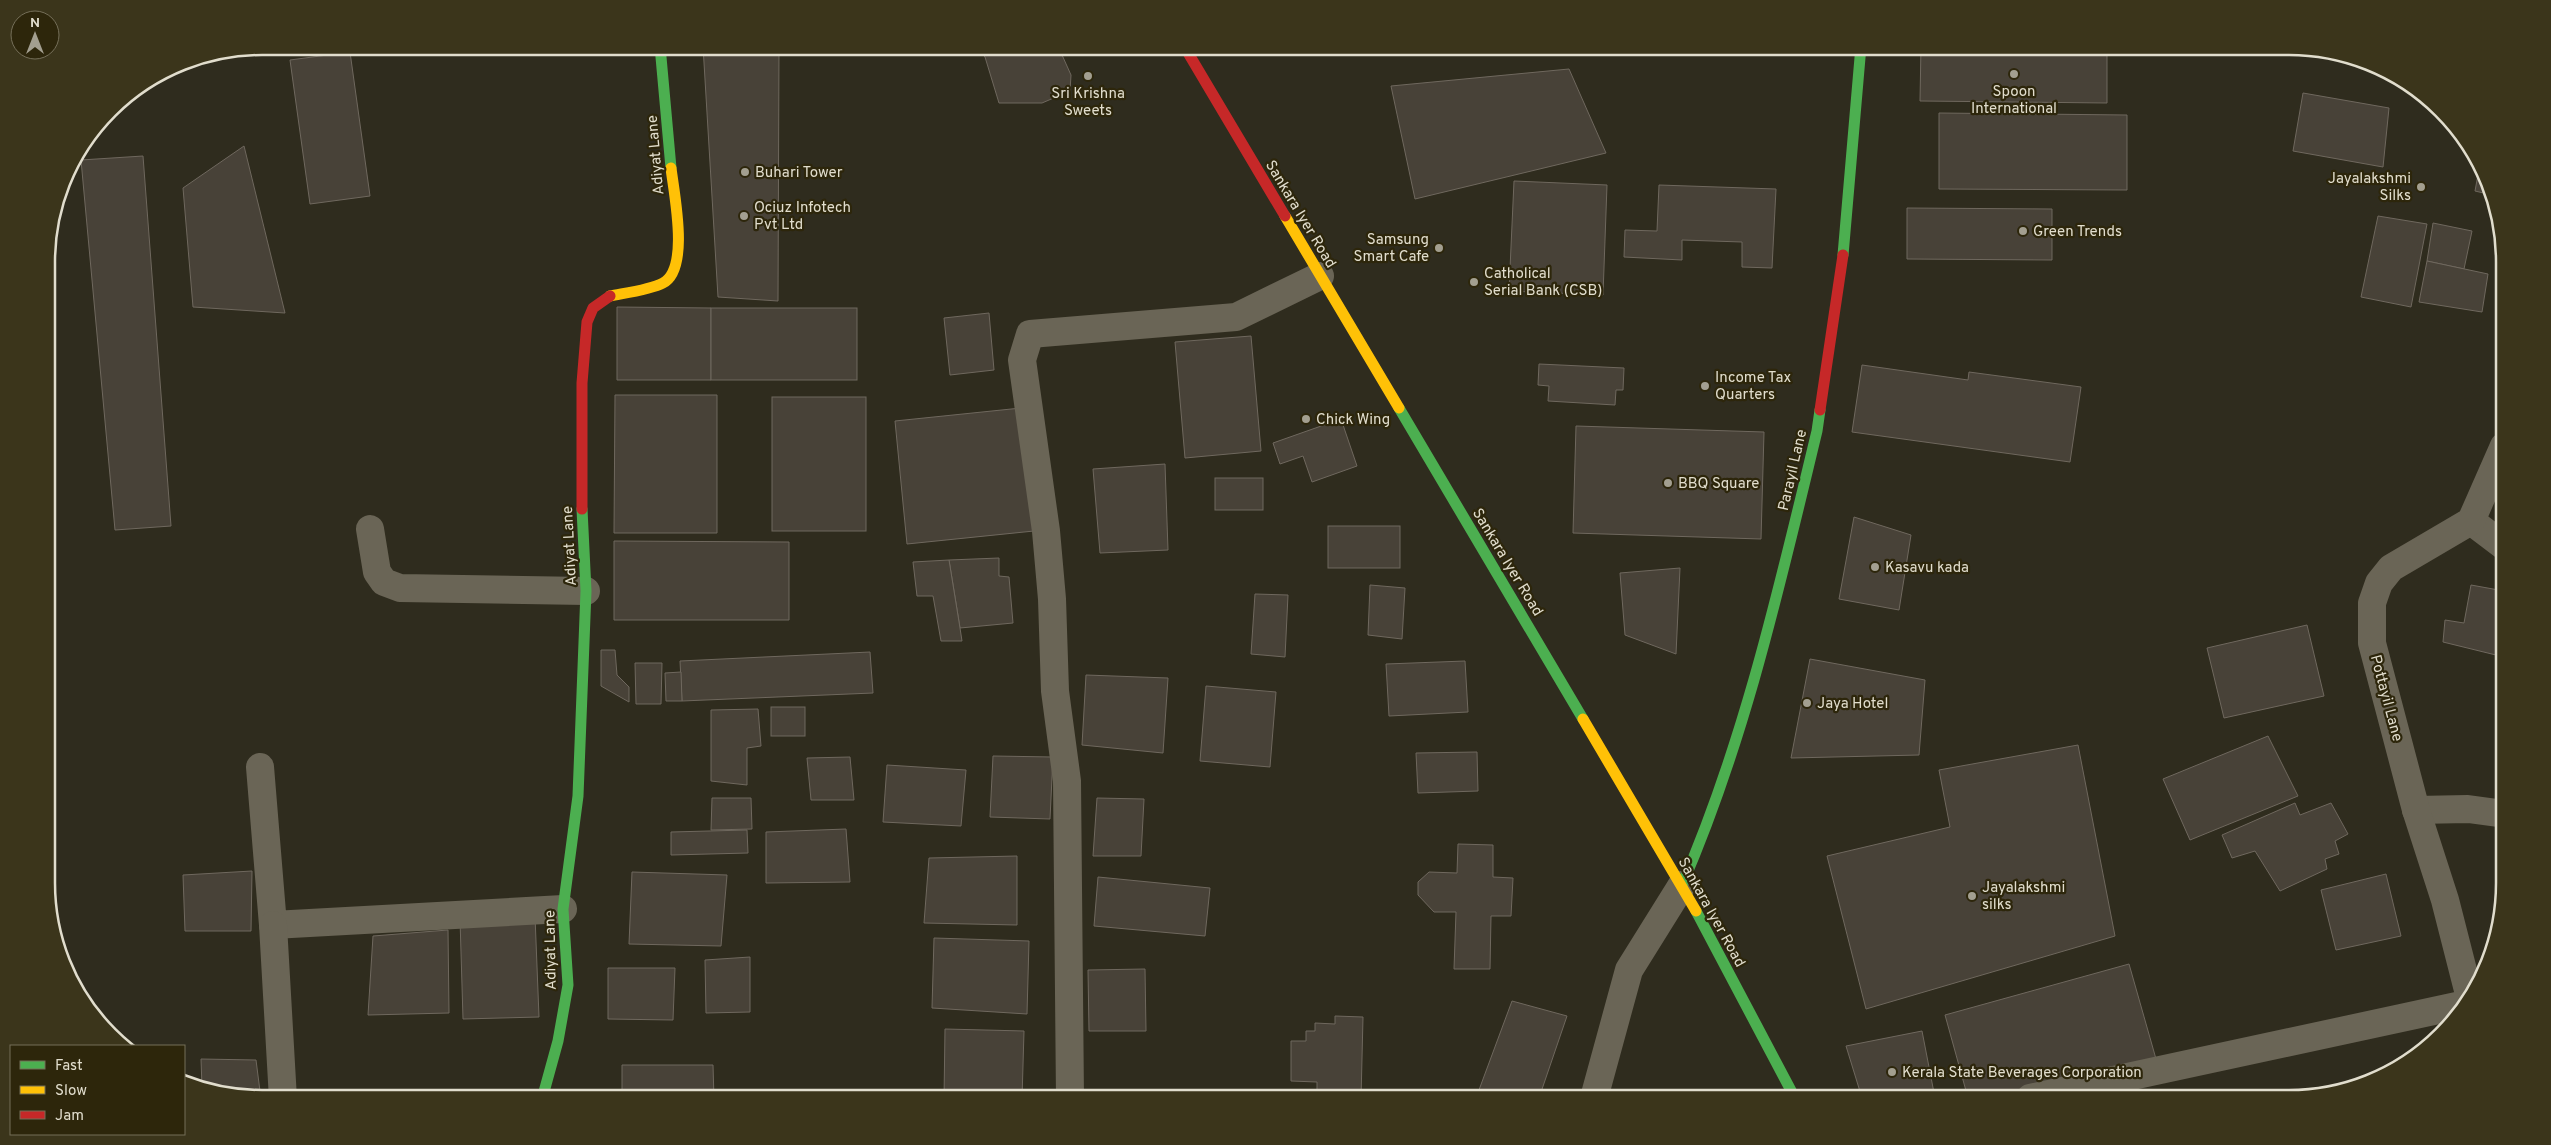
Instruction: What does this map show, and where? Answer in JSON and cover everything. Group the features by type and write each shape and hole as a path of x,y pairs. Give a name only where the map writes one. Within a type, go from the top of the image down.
{"main road":[{"name":"Adiyat Lane","path":"544,1090 558,1041 568,985 562,909 578,796 581,678 586,591 582,536 582,383 587,322 593,308 608,297 664,283 676,268 679,248 661,55"},
{"name":"Sankara Iyer Road","path":"1189,55 1682,885 1791,1090"},
{"name":"Parayil Lane","path":"1682,885 1709,823 1767,637 1817,431 1847,226 1860,55"}],"street":[{"path":"1070,1090 1067,781 1055,691 1052,599 1046,531 1022,360 1030,334 1236,317 1320,276"},
{"path":"2496,464 2471,520 2496,540"},
{"name":"Pottayil Lane","path":"2467,987 2445,900 2416,810 2372,643 2372,603 2379,583 2391,568 2471,520"},
{"path":"370,529 377,572 384,582 400,588 586,591"},
{"path":"260,767 273,925 283,1090"},
{"path":"2416,810 2468,809 2496,813"},
{"path":"1596,1090 1629,970 1682,885"},
{"path":"273,925 562,909"},
{"path":"2067,1090 2455,1006"}],"building":[{"path":"328,55 350,55 370,196 310,204 290,60"},
{"name":"Buhari Tower","path":"704,55 779,55 778,301 718,297"},
{"path":"984,55 1062,55 1071,75 1070,91 1042,103 999,103"},
{"name":"Spoon International","path":"1921,55 2107,55 2107,103 1920,101"},
{"path":"1569,69 1606,153 1415,199 1391,86"},
{"path":"2303,93 2389,108 2383,167 2293,151"},
{"path":"1939,113 2127,115 2127,190 1939,189"},
{"path":"244,146 285,313 193,307 183,188"},
{"path":"143,156 171,526 115,530 82,160"},
{"path":"2478,177 2484,193 2475,191"},
{"path":"1514,181 1607,185 1603,295 1509,291"},
{"path":"1659,185 1776,189 1772,268 1742,267 1742,242 1682,240 1682,260 1624,257 1625,230 1657,231"},
{"path":"1907,208 2052,209 2052,260 1907,259"},
{"path":"2378,216 2427,224 2411,307 2361,297"},
{"path":"2433,223 2472,231 2464,269 2427,261"},
{"path":"2427,261 2488,274 2482,312 2419,302"},
{"path":"617,307 711,308 711,380 617,380"},
{"path":"711,308 857,308 857,380 711,380"},
{"path":"989,313 994,370 950,375 944,318"},
{"path":"1251,336 1261,451 1185,458 1175,342"},
{"path":"1539,364 1624,368 1623,390 1616,390 1615,405 1548,401 1549,386 1538,385"},
{"path":"1862,365 1968,380 1969,372 2081,387 2070,462 1852,432"},
{"path":"615,395 717,395 717,533 614,533"},
{"path":"772,397 866,397 866,531 772,531"},
{"path":"1021,408 1034,531 907,544 895,421"},
{"path":"1341,419 1357,466 1312,482 1303,456 1280,464 1273,443"},
{"name":"BBQ Square","path":"1576,426 1764,432 1761,539 1573,533"},
{"path":"1165,464 1168,550 1100,553 1093,469"},
{"path":"1215,478 1263,478 1263,510 1215,510"},
{"name":"Kasavu kada","path":"1854,517 1911,535 1899,610 1839,599"},
{"path":"1328,526 1400,526 1400,568 1328,568"},
{"path":"614,541 789,542 789,620 614,620"},
{"path":"999,558 999,576 1009,577 1013,623 960,628 949,560"},
{"path":"949,560 962,641 941,641 933,596 917,596 913,562"},
{"path":"1680,568 1676,654 1625,635 1620,573"},
{"path":"1370,585 1405,588 1402,639 1368,635"},
{"path":"2471,585 2496,590 2496,655 2443,642 2445,620 2464,623"},
{"path":"1255,594 1288,595 1285,657 1251,654"},
{"path":"2307,625 2324,696 2224,718 2207,648"},
{"path":"601,650 615,650 617,675 629,687 629,702 601,686"},
{"path":"870,652 873,693 682,701 680,661"},
{"path":"1810,659 1925,680 1919,755 1791,758"},
{"path":"1465,661 1468,712 1389,716 1386,664"},
{"path":"635,663 662,663 661,704 636,704"},
{"path":"681,672 682,701 666,701 665,673"},
{"path":"1086,675 1168,678 1163,753 1082,745"},
{"path":"1206,686 1276,692 1270,767 1200,761"},
{"path":"771,707 805,707 805,736 771,736"},
{"path":"758,709 761,746 747,748 747,785 711,781 711,710"},
{"path":"2268,736 2298,796 2190,840 2163,779"},
{"name":"Jayalakshmi silks","path":"2078,745 2115,936 1866,1009 1827,856 1950,827 1939,770"},
{"path":"1477,752 1478,791 1418,793 1416,753"},
{"path":"993,756 1053,757 1050,819 990,817"},
{"path":"850,757 854,800 811,800 807,758"},
{"path":"887,765 966,770 961,826 883,822"},
{"path":"712,798 751,798 752,829 711,830"},
{"path":"1097,798 1144,799 1141,856 1093,856"},
{"path":"2295,803 2300,815 2331,803 2348,834 2335,841 2339,854 2325,859 2327,869 2280,891 2255,851 2232,858 2222,835"},
{"path":"846,829 850,882 766,883 766,832"},
{"path":"747,830 748,853 671,855 671,832"},
{"path":"1458,844 1493,845 1493,877 1513,878 1511,916 1491,916 1490,969 1454,969 1456,912 1434,912 1418,895 1418,882 1429,872 1457,873"},
{"path":"1017,856 1017,925 924,923 929,858"},
{"path":"252,871 251,931 185,931 183,875"},
{"path":"632,872 727,875 721,946 629,944"},
{"path":"2386,874 2401,936 2336,950 2321,890"},
{"path":"1098,877 1210,888 1205,936 1094,926"},
{"path":"535,916 539,1017 463,1019 460,919"},
{"path":"448,930 449,1013 368,1015 373,936"},
{"path":"934,938 1029,941 1027,1014 932,1008"},
{"path":"750,957 750,1012 706,1013 705,960"},
{"path":"2129,964 2160,1073 2097,1090 1966,1090 1945,1015"},
{"path":"608,968 675,968 673,1020 608,1019"},
{"path":"1145,969 1146,1031 1089,1031 1088,970"},
{"path":"1512,1001 1567,1016 1542,1090 1479,1090"},
{"path":"1335,1016 1363,1017 1361,1090 1317,1090 1317,1082 1291,1081 1291,1041 1306,1041 1306,1031 1315,1031 1315,1023 1335,1024"},
{"path":"945,1029 1024,1031 1022,1090 944,1090"},
{"name":"Kerala State Beverages Corporation","path":"1922,1031 1933,1090 1860,1090 1846,1046"},
{"path":"201,1059 256,1060 260,1090 248,1090 202,1081"},
{"path":"622,1065 713,1065 714,1090 622,1090"}],"traffic: fast":[{"path":"661,55 671,168"},
{"path":"1843,255 1860,55"},
{"path":"1399,408 1583,719"},
{"path":"1682,885 1704,830 1743,718 1775,604 1817,431 1820,410"},
{"path":"544,1090 558,1041 568,985 563,909 578,796 586,591 582,509"},
{"path":"1696,911 1791,1090"}],"traffic: slow":[{"path":"610,296 651,288 663,283 671,275 676,263 678,247 677,212 671,168"},
{"path":"1285,216 1399,408"},
{"path":"1583,719 1696,911"}],"traffic: jam":[{"path":"1189,55 1285,216"},
{"path":"1820,410 1843,255"},
{"path":"582,509 582,383 587,322 593,308 610,296"}],"place":[{"name":"Spoon International","path":"2014,74"},
{"name":"Sri Krishna Sweets","path":"1088,76"},
{"name":"Buhari Tower","path":"745,172"},
{"name":"Jayalakshmi Silks","path":"2421,187"},
{"name":"Ociuz Infotech Pvt Ltd","path":"744,216"},
{"name":"Green Trends","path":"2023,231"},
{"name":"Samsung Smart Cafe","path":"1439,248"},
{"name":"Catholical Serial Bank (CSB)","path":"1474,282"},
{"name":"Income Tax Quarters","path":"1705,386"},
{"name":"Chick Wing","path":"1306,419"},
{"name":"BBQ Square","path":"1668,483"},
{"name":"Kasavu kada","path":"1875,567"},
{"name":"Jaya Hotel","path":"1807,703"},
{"name":"Jayalakshmi silks","path":"1972,896"},
{"name":"Kerala State Beverages Corporation","path":"1892,1072"}]}
